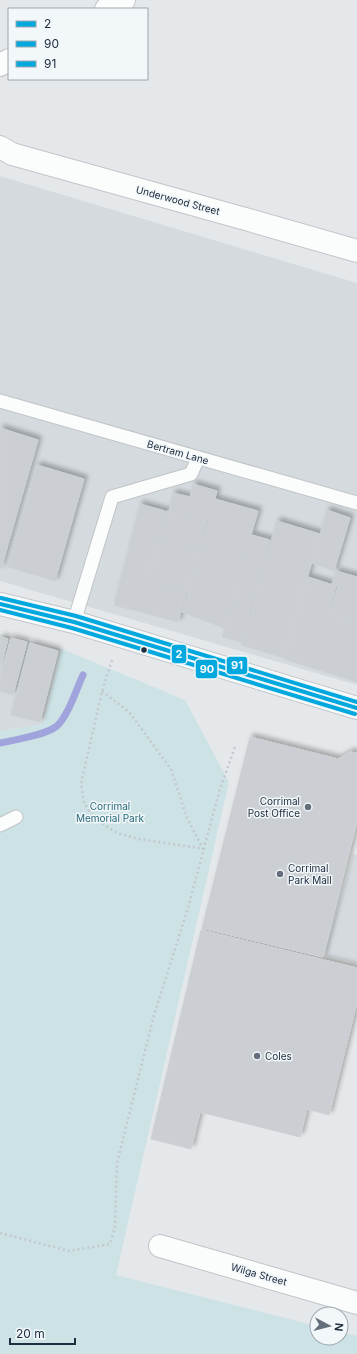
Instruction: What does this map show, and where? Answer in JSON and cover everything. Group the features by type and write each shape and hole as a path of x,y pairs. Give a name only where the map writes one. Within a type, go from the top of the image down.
{"street":[{"path":"108,8 124,0"},
{"name":"Underwood Street","path":"0,148 12,154 357,252"},
{"path":"0,604 74,622 357,708"},
{"name":"Wilga Street","path":"160,1246 357,1302"}],"lane":[{"name":"Bertram Lane","path":"0,401 357,503"},
{"path":"74,622 112,497 191,474 198,458"},
{"path":"0,826 16,817"}],"path":[{"path":"112,660 102,691 81,784 84,803 94,818 117,833 139,839 204,849"},
{"path":"102,691 129,712 171,768 187,818 204,849"},
{"path":"0,1233 69,1251 110,1244 115,1227 117,1163 154,1015 188,908 219,792 235,747"}],"shaded area":[{"path":"0,176 357,283 357,685 0,581"},
{"path":"0,634 62,649 43,724 0,731"},
{"path":"353,854 357,855 357,963 325,955"}],"green space":[{"name":"Corrimal Memorial Park","path":"62,649 185,700 229,782 116,1275 309,1324 309,1346 349,1346 349,1334 357,1336 357,1354 0,1354 0,731 43,724"}],"building":[{"path":"0,428 38,440 1,569 0,569"},
{"path":"37,465 84,479 55,581 8,567"},
{"path":"193,484 217,491 208,520 169,511 173,493 190,497"},
{"path":"215,499 258,511 224,628 182,612"},
{"path":"140,504 165,511 147,583 186,593 178,622 114,605"},
{"path":"327,510 350,518 334,571 312,563"},
{"path":"166,511 207,521 199,550 159,539"},
{"path":"277,521 320,534 284,658 241,645"},
{"path":"252,535 270,540 258,583 240,577"},
{"path":"158,540 199,551 187,592 148,582"},
{"path":"336,571 357,577 357,622 330,614 338,586 332,584"},
{"path":"308,577 336,586 329,614 357,623 357,682 284,659"},
{"path":"239,578 258,584 250,609 232,604"},
{"path":"232,605 250,610 241,642 222,637"},
{"path":"0,637 8,639 0,669"},
{"path":"11,638 27,642 13,695 0,691 0,677"},
{"path":"30,643 58,651 40,722 11,715"},
{"name":"Corrimal Park Mall","path":"250,737 338,759 350,752 357,753 357,821 323,957 202,928"},
{"name":"Coles","path":"201,930 357,968 357,1002 329,1115 307,1109 300,1137 200,1112 191,1149 151,1139"}],"waterway":[{"path":"0,743 38,735 57,726 69,709 83,675"}],"transit line":[{"name":"91","path":"1,598 76,616 357,702"},
{"name":"2","path":"0,604 74,622 357,708"},
{"name":"90","path":"0,610 72,628 355,714"}],"place":[{"name":"Corrimal Post Office","path":"308,807"},
{"name":"Corrimal Park Mall","path":"280,874"},
{"name":"Coles","path":"257,1056"}]}
